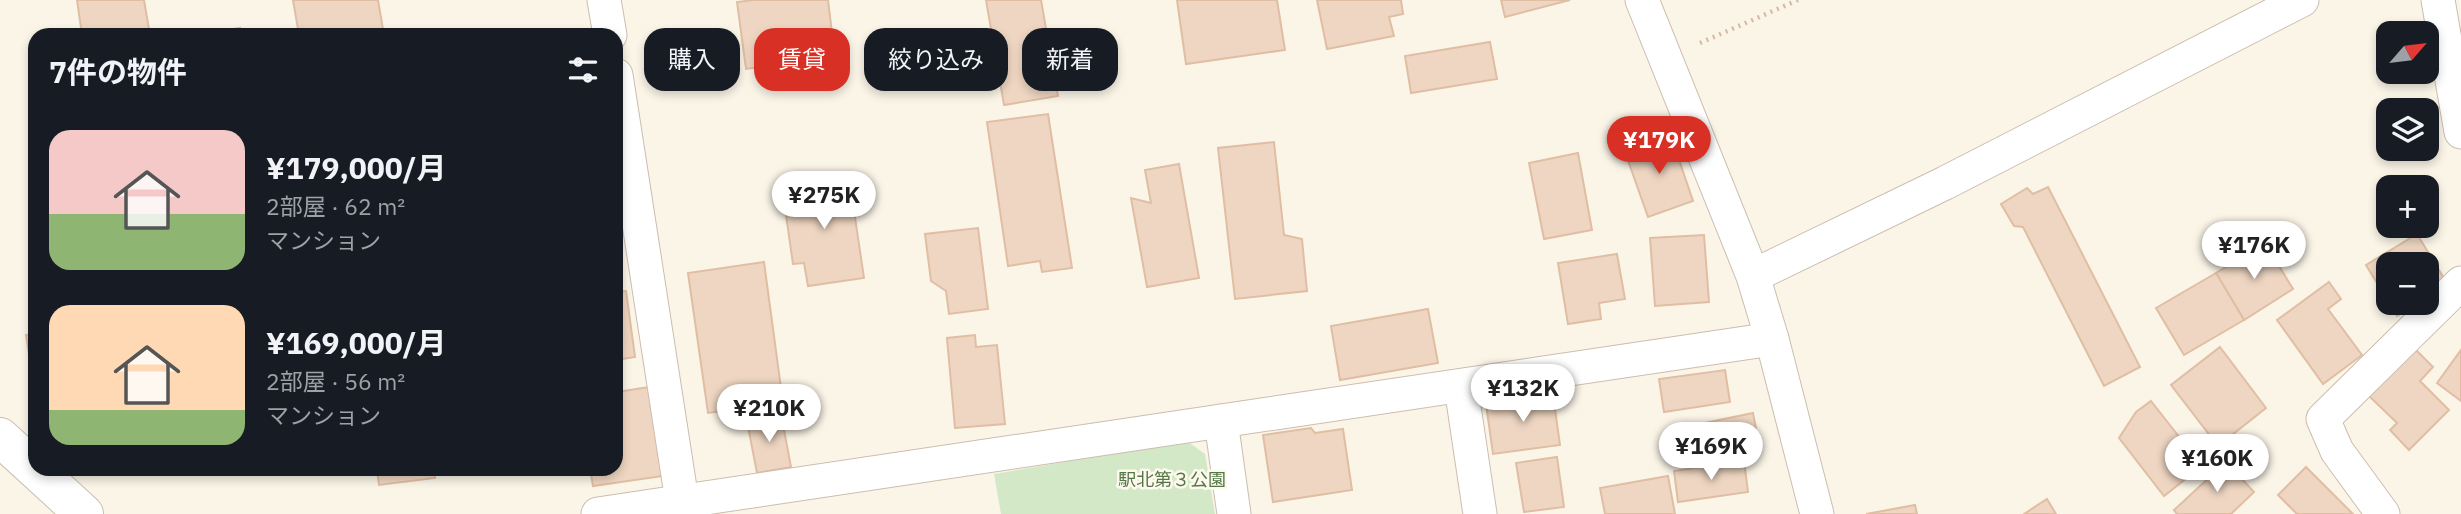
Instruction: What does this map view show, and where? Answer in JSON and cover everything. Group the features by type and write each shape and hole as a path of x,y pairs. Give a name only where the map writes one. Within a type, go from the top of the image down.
{"street":[{"path":"604,0 609,28"},
{"path":"1642,0 1753,276 1817,514"},
{"path":"1753,276 1945,183 2302,0"},
{"path":"2438,0 2461,132"},
{"path":"623,119 685,507"},
{"path":"2383,514 2337,451 2323,419 2461,284"},
{"path":"598,514 685,507 1221,421 1772,340"},
{"path":"1461,387 1480,514"},
{"path":"1221,421 1234,514"},
{"path":"0,437 28,463"},
{"path":"43,476 84,514"}],"path":[{"path":"1691,46 1798,0"}],"green space":[{"name":"駅北第３公園","path":"1187,441 1205,454 1215,514 1001,514 994,474"}],"building":[{"path":"77,0 144,0 149,28 81,28"},
{"path":"293,0 378,0 383,28 298,28"},
{"path":"828,0 831,28 754,28 754,68 746,69 737,2"},
{"path":"986,0 1041,0 1046,28 1022,28 1022,91 1057,91 1058,96 1004,105 1002,91 1008,91 1008,28 991,28"},
{"path":"1177,0 1277,0 1285,50 1186,64"},
{"path":"1317,0 1401,0 1403,14 1389,17 1394,36 1327,49"},
{"path":"1501,0 1570,0 1505,17"},
{"path":"1490,42 1497,79 1411,93 1405,56"},
{"path":"1048,114 1072,268 1042,272 1040,261 1008,266 987,122"},
{"path":"1671,136 1693,201 1648,217 1625,152"},
{"path":"1274,142 1284,235 1302,239 1307,291 1235,299 1218,148"},
{"path":"1578,153 1592,230 1544,239 1529,163"},
{"path":"1179,164 1199,278 1147,287 1131,198 1151,203 1145,170"},
{"path":"849,177 864,278 808,286 804,263 793,264 782,187"},
{"path":"2048,187 2140,367 2104,386 2023,227 2014,226 2001,204 2027,188 2033,194"},
{"path":"978,228 988,309 949,314 946,291 931,281 925,234"},
{"path":"1704,235 1709,302 1655,306 1650,238"},
{"path":"2410,238 2419,238 2428,252 2387,252"},
{"path":"2265,243 2293,289 2244,320 2216,273"},
{"path":"1617,254 1625,299 1599,303 1601,319 1568,324 1558,263"},
{"path":"2376,259 2376,282 2366,265"},
{"path":"764,262 783,403 708,413 688,273"},
{"path":"2439,270 2448,285 2439,291"},
{"path":"2216,273 2244,320 2184,355 2156,308"},
{"path":"2329,282 2341,299 2328,309 2362,355 2323,384 2277,320"},
{"path":"623,291 626,291 635,357 623,359"},
{"path":"1428,309 1438,363 1340,380 1331,326"},
{"path":"975,335 976,347 997,345 1005,424 955,428 947,338"},
{"path":"2220,347 2266,408 2218,446 2171,385"},
{"path":"2414,348 2433,367 2420,381 2449,410 2409,450 2390,430 2397,423 2368,395"},
{"path":"2461,350 2461,401 2437,383"},
{"path":"1725,370 1730,402 1664,412 1659,379"},
{"path":"650,387 663,476 593,486 591,476 623,476 623,391"},
{"path":"1553,395 1560,445 1493,454 1486,404"},
{"path":"2151,401 2202,466 2164,496 2119,438 2136,412"},
{"path":"1753,413 1760,450 1698,462 1690,426"},
{"path":"781,414 791,467 757,473 747,421"},
{"path":"1311,428 1315,433 1343,429 1352,490 1273,502 1263,435"},
{"path":"1557,457 1564,507 1524,512 1516,463"},
{"path":"1744,461 1748,492 1678,502 1674,471"},
{"path":"2226,462 2254,492 2231,514 2177,514 2174,510"},
{"path":"2306,467 2353,514 2297,514 2278,495"},
{"path":"378,476 435,476 435,478 379,485"},
{"path":"1668,476 1675,514 1605,514 1600,488"},
{"path":"2047,499 2056,514 2024,514"},
{"path":"1915,505 1917,514 1866,514"}]}
